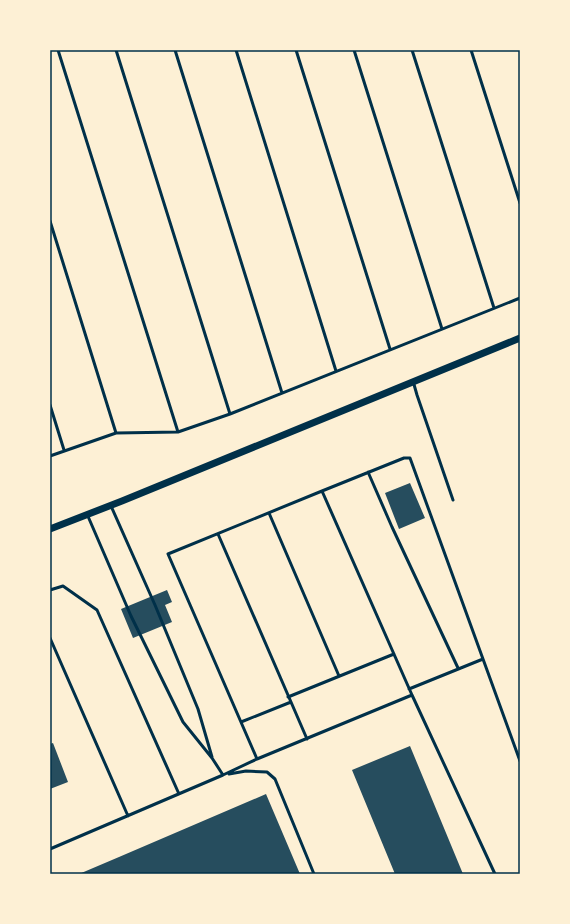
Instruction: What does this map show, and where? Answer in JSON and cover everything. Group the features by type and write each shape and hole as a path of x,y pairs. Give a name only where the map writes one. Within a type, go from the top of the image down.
{"street":[{"path":"50,529 520,338"}],"lane":[{"path":"58,50 178,432"},
{"path":"116,50 230,414"},
{"path":"175,50 282,393"},
{"path":"236,50 336,371"},
{"path":"296,50 390,349"},
{"path":"354,50 442,329"},
{"path":"412,50 494,308"},
{"path":"471,50 520,203"},
{"path":"50,221 116,433"},
{"path":"50,456 116,433 178,432 230,414 520,298"},
{"path":"413,382 454,500"},
{"path":"50,405 64,450"},
{"path":"257,759 168,554 368,472 404,458 410,458 520,761"},
{"path":"368,472 458,668"},
{"path":"322,491 412,695 495,874"},
{"path":"111,505 155,605 198,709 212,758"},
{"path":"269,513 339,676"},
{"path":"87,514 132,616 183,722 212,758 223,775"},
{"path":"218,534 307,738"},
{"path":"50,590 63,586 97,610 179,794"},
{"path":"50,638 128,816"},
{"path":"288,697 394,654"},
{"path":"409,688 483,659"},
{"path":"50,849 257,759 412,695"},
{"path":"241,722 291,702"},
{"path":"223,775 246,771 267,772 275,779 314,874"}],"building":[{"path":"410,483 425,518 399,529 385,493"},
{"path":"167,590 172,602 165,605 172,622 133,638 121,609"},
{"path":"53,743 68,782 50,789 50,744"},
{"path":"410,746 463,874 395,874 352,770"},
{"path":"266,794 300,874 79,874 119,857"}]}
